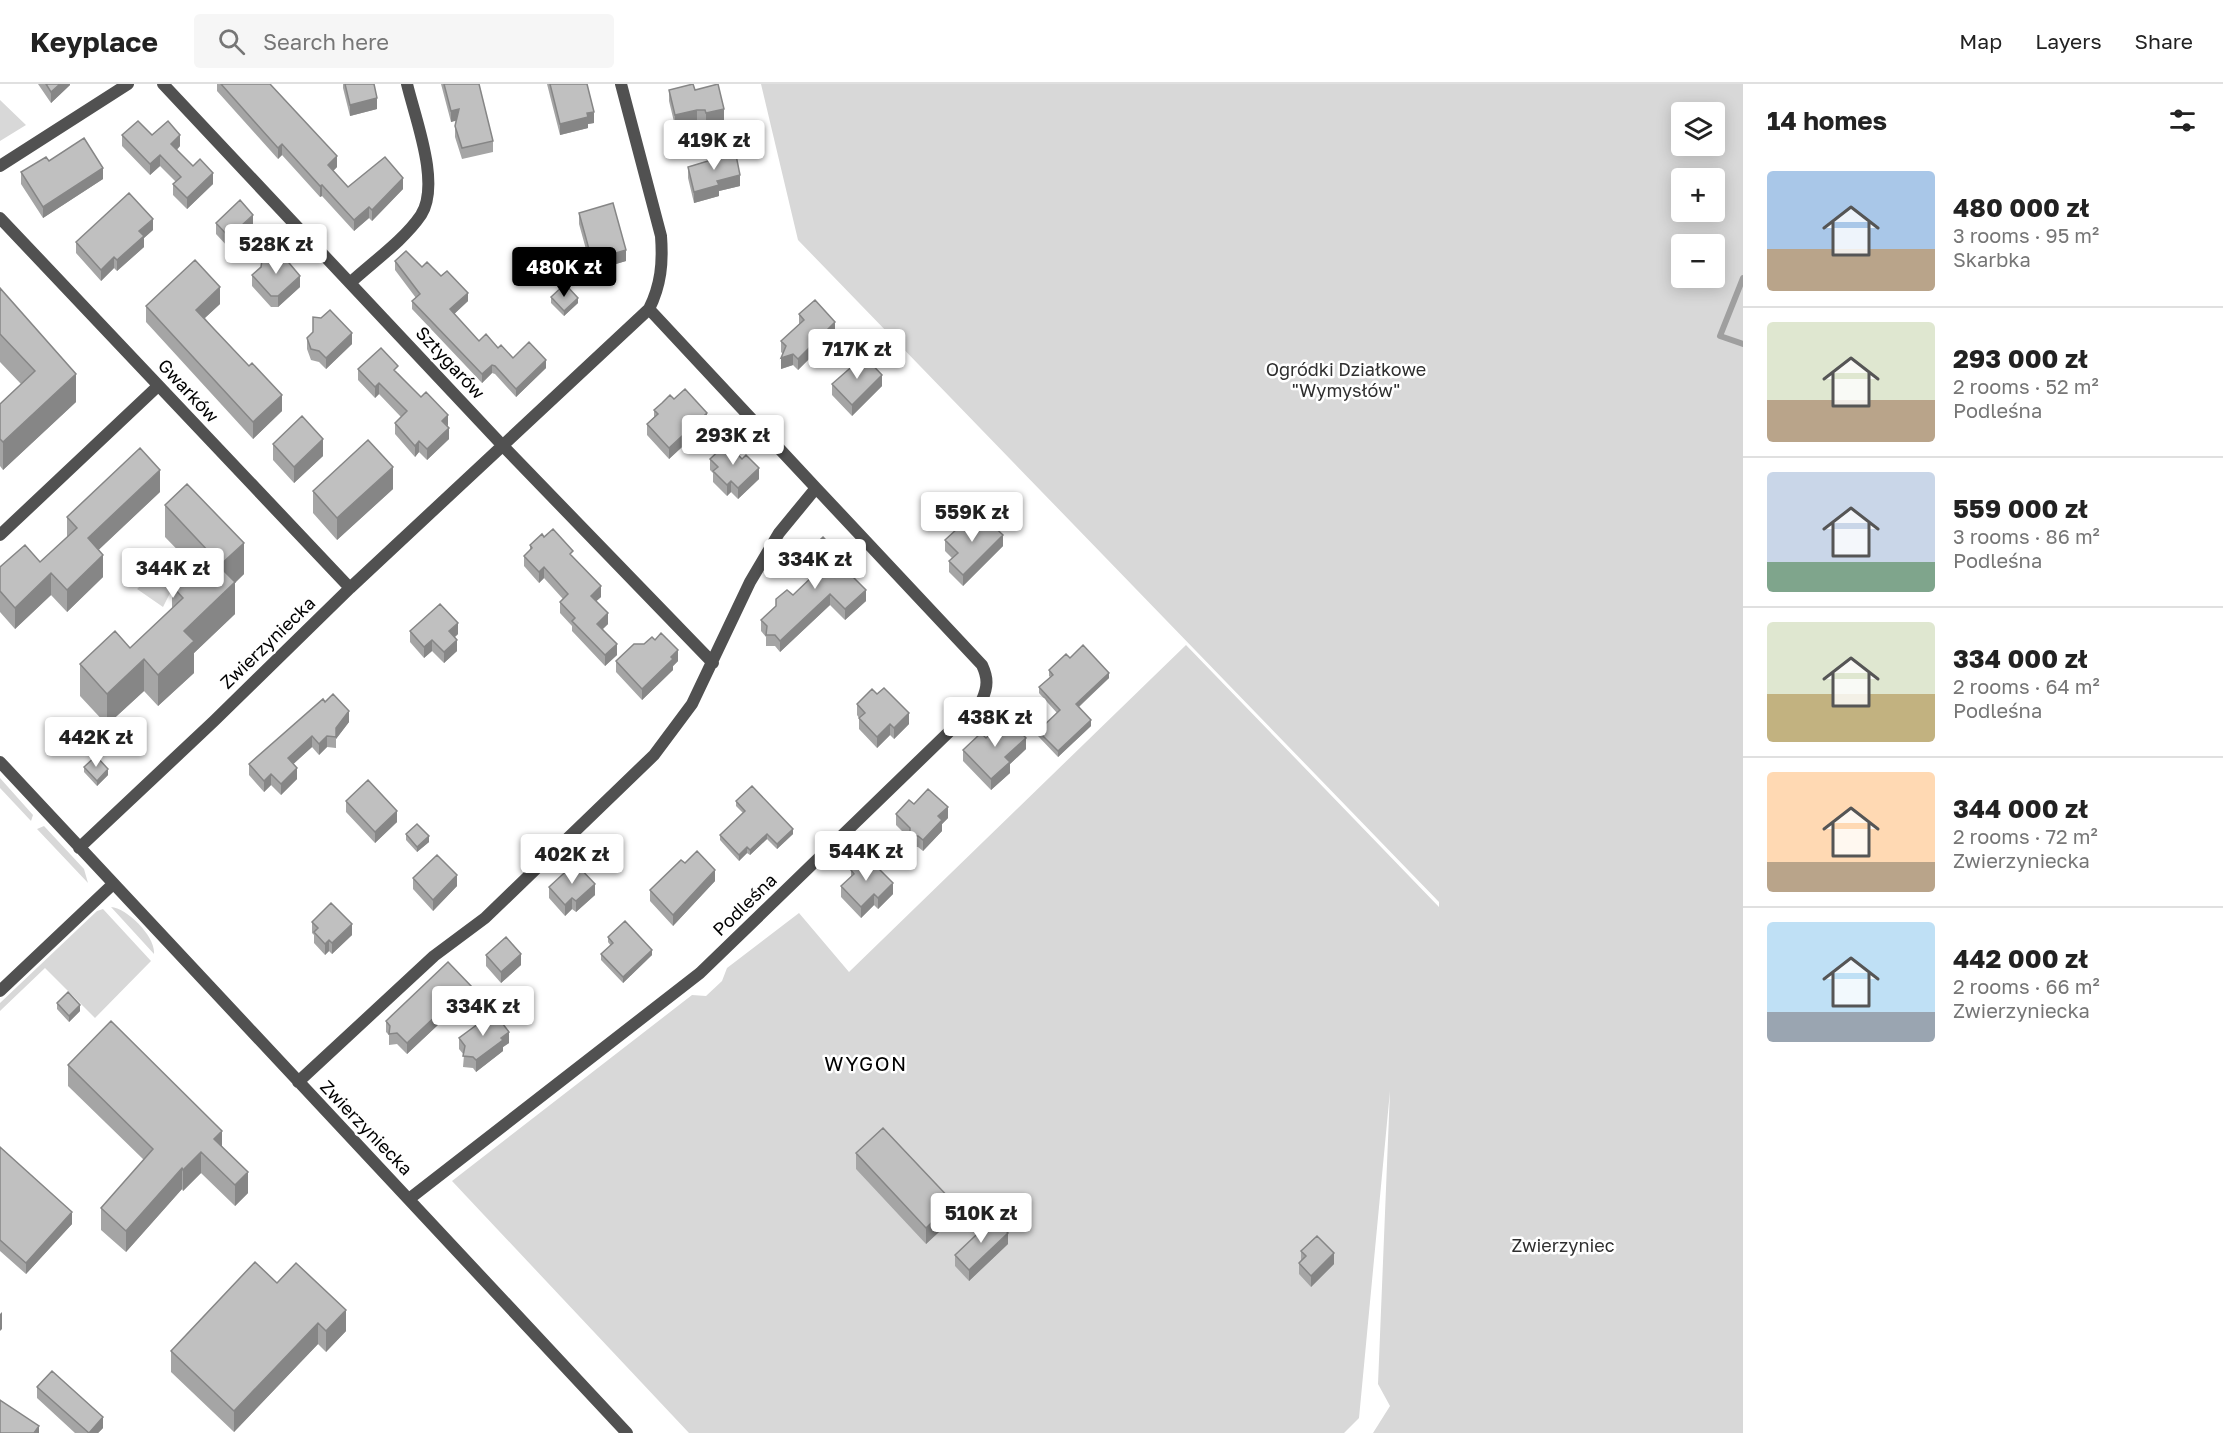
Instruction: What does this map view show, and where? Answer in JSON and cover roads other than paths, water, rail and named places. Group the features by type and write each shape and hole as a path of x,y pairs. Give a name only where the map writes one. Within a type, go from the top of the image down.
{"street":[{"path":"0,166 128,84"},
{"name":"Sztygarów","path":"163,84 503,446 713,663"},
{"path":"351,282 413,225 422,213 428,198 428,167 407,84"},
{"path":"621,84 654,212 663,261 658,288 649,309"},
{"name":"Gwarków","path":"0,218 350,588"},
{"name":"Zwierzyniecka","path":"79,848 214,721 350,588 649,309"},
{"name":"Podleśna","path":"409,1199 700,973 982,700 987,682 982,665 649,309"},
{"path":"0,535 158,386"},
{"path":"298,1082 434,956 485,918 654,754 692,704 750,582 779,533 816,488"},
{"name":"Zwierzyniecka","path":"0,762 112,885 627,1433"},
{"path":"0,991 112,885"}],"waterway":[{"path":"1743,278 1720,336 1743,344"}],"district":[{"name":"WYGON","path":"866,1064"}],"park label":[{"name":"Ogródki Działkowe \"Wymysłów\"","path":"1346,380"},
{"name":"Zwierzyniec","path":"1563,1246"}]}
